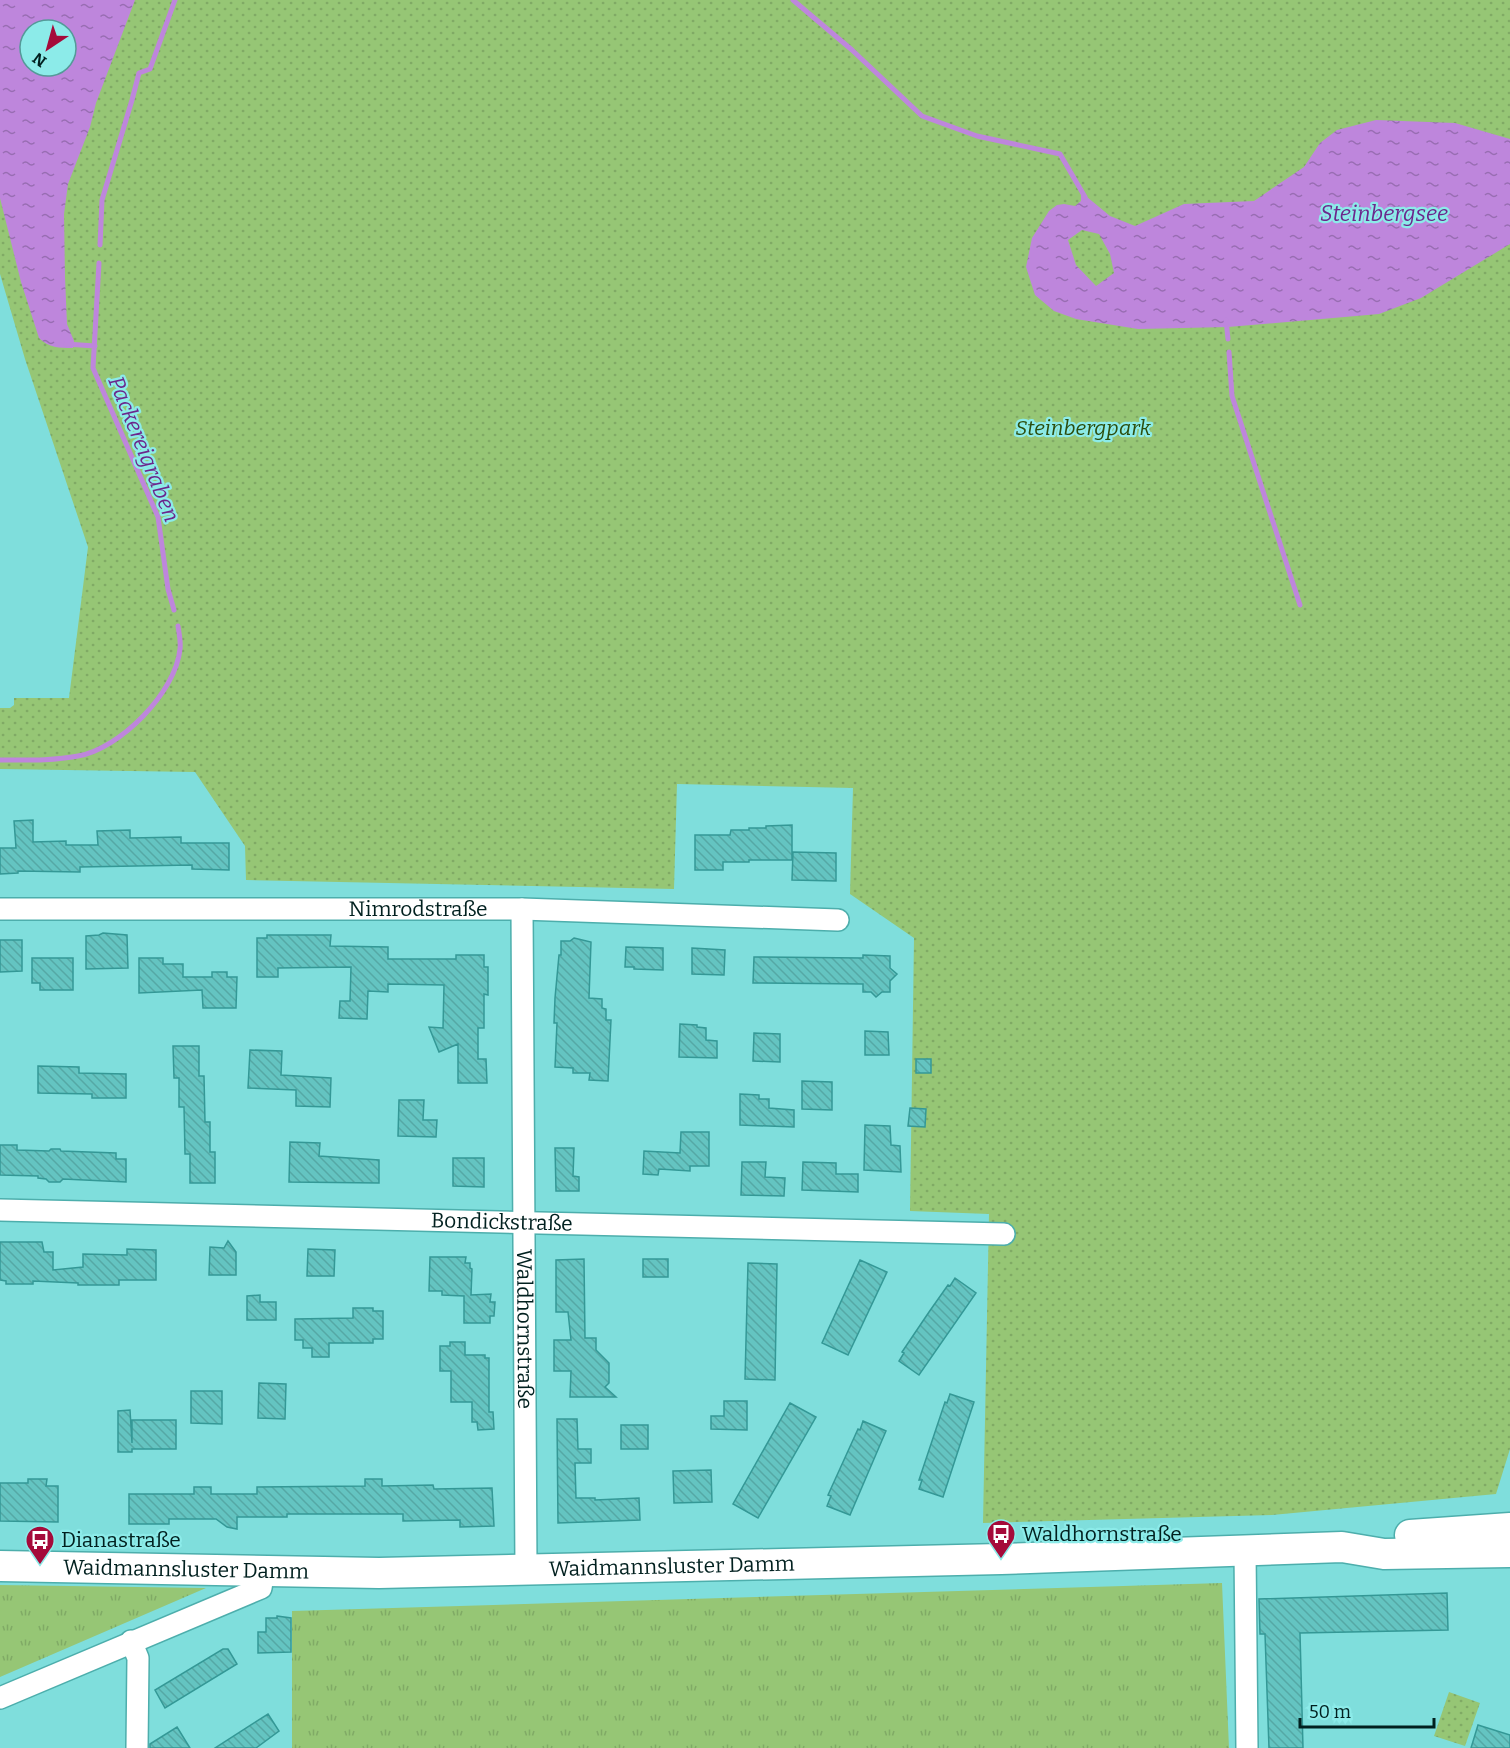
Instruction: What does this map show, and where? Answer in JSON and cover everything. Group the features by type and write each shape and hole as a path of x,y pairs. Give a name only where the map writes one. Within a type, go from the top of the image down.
{"main road":[{"name":"Waidmannsluster Damm","path":"0,1566 378,1573 1009,1559 1342,1547 1378,1538 1510,1528"},
{"name":"Waidmannsluster Damm","path":"1342,1547 1384,1554 1510,1552"}],"street":[{"name":"Nimrodstraße","path":"0,909 522,909 838,920"},
{"name":"Waldhornstraße","path":"522,909 526,1569"},
{"name":"Bondickstraße","path":"0,1210 1004,1234"},
{"path":"1245,1551 1247,1748"},
{"path":"0,1698 261,1588 264,1570"},
{"path":"131,1641 138,1658 137,1748"}],"green space":[{"name":"Steinbergpark","path":"0,0 1510,0 1510,1449 1496,1494 1272,1515 983,1523 989,1214 910,1211 914,938 850,894 853,788 677,784 674,889 246,880 245,846 195,772 0,769 0,708 10,708 14,705 14,698 69,698 88,547 25,359 0,274"},
{"path":"1222,1583 1229,1748 292,1748 292,1611"},
{"path":"0,1585 206,1588 0,1677"},
{"path":"1449,1692 1480,1703 1465,1746 1434,1736"}],"water":[{"path":"0,0 135,0 68,184 64,214 65,277 67,324 74,341 73,348 54,347 39,338 21,282 0,198"},
{"name":"Steinbergsee","path":"1376,120 1455,123 1510,139 1510,244 1421,298 1379,314 1228,327 1138,329 1076,319 1054,311 1035,295 1026,267 1032,238 1049,211 1057,205 1075,206 1081,201 1081,192 1110,216 1135,226 1184,204 1254,201 1304,167 1320,143 1337,130","holes":["1082,230 1099,234 1110,254 1114,273 1096,286 1076,265 1068,240"]}],"building":[{"path":"33,820 33,842 66,841 66,845 98,845 97,831 130,830 130,838 181,837 181,843 229,843 229,870 192,869 192,865 80,867 80,872 18,871 18,873 0,874 0,848 16,848 14,821"},
{"path":"792,825 792,860 723,862 723,870 695,870 695,835 730,835 731,830"},
{"path":"793,852 836,853 836,881 792,880"},
{"path":"103,933 127,935 128,968 86,969 86,936"},
{"path":"267,935 331,935 330,946 388,947 388,959 456,959 456,955 484,955 484,967 488,967 488,995 484,994 484,1028 478,1028 478,1059 486,1059 487,1083 458,1083 458,1044 439,1052 429,1027 443,1028 444,985 388,984 388,992 368,991 367,1019 339,1018 340,1001 350,1001 351,967 278,968 278,977 257,977 257,938 267,938"},
{"path":"574,938 591,942 589,998 602,999 602,1008 606,1009 606,1020 611,1020 608,1081 589,1080 590,1073 573,1073 573,1068 555,1067 557,1023 554,1023 555,998 561,941 570,941"},
{"path":"0,940 22,940 22,971 0,972"},
{"path":"626,947 663,948 663,970 625,967"},
{"path":"692,948 725,950 724,975 692,974"},
{"path":"863,955 890,956 890,968 897,974 890,981 890,992 882,992 876,997 871,992 863,992 863,984 753,983 754,957 863,958"},
{"path":"32,958 73,958 73,990 40,990 40,983 32,983"},
{"path":"139,958 163,958 163,964 183,964 183,977 212,977 212,972 227,972 227,977 237,977 236,1008 203,1008 202,990 139,993"},
{"path":"680,1024 706,1028 706,1040 717,1041 717,1058 679,1057"},
{"path":"865,1031 888,1032 889,1055 865,1055"},
{"path":"754,1033 780,1034 780,1062 753,1061"},
{"path":"173,1046 199,1046 199,1076 204,1076 205,1122 210,1122 210,1152 215,1152 215,1183 190,1183 190,1154 185,1154 184,1107 179,1107 179,1078 174,1078"},
{"path":"250,1050 282,1051 281,1075 331,1078 330,1107 296,1106 296,1090 248,1088"},
{"path":"916,1059 931,1059 931,1073 916,1073"},
{"path":"38,1066 79,1067 79,1073 126,1074 126,1098 92,1098 92,1094 38,1093"},
{"path":"802,1081 832,1082 832,1110 802,1109"},
{"path":"740,1094 759,1095 759,1099 769,1099 769,1108 794,1110 794,1127 740,1125"},
{"path":"399,1100 424,1100 423,1120 437,1120 436,1137 398,1136"},
{"path":"910,1108 926,1109 925,1127 908,1126"},
{"path":"865,1125 890,1126 891,1145 900,1146 901,1172 864,1170"},
{"path":"681,1132 709,1132 709,1166 690,1166 690,1171 659,1169 658,1175 643,1174 644,1151 680,1153"},
{"path":"290,1142 320,1143 319,1156 379,1160 379,1183 289,1182"},
{"path":"0,1145 17,1145 17,1150 60,1149 61,1151 116,1153 116,1159 126,1159 126,1182 63,1179 60,1182 49,1182 38,1176 0,1175"},
{"path":"555,1148 574,1148 573,1176 579,1177 579,1191 556,1191"},
{"path":"453,1158 484,1158 484,1187 453,1186"},
{"path":"742,1162 766,1162 765,1177 785,1178 784,1196 741,1195"},
{"path":"803,1162 836,1163 836,1174 858,1174 858,1192 802,1190"},
{"path":"228,1241 236,1252 236,1275 209,1275 210,1247 224,1248"},
{"path":"0,1242 42,1242 44,1252 53,1252 53,1270 83,1267 83,1254 127,1255 127,1249 156,1250 156,1280 119,1280 119,1285 78,1285 78,1283 33,1281 33,1284 6,1284 6,1281 0,1280"},
{"path":"308,1249 335,1250 334,1276 307,1276"},
{"path":"430,1257 466,1257 465,1263 470,1263 472,1269 471,1295 491,1294 490,1302 495,1302 494,1316 490,1316 490,1323 464,1323 464,1296 442,1295 442,1291 429,1291"},
{"path":"584,1259 585,1338 596,1338 596,1350 609,1363 609,1383 605,1387 616,1397 570,1397 571,1371 554,1371 554,1340 571,1340 568,1312 556,1312 556,1260"},
{"path":"643,1259 668,1259 668,1277 643,1277"},
{"path":"860,1260 887,1272 848,1355 822,1343"},
{"path":"748,1263 777,1264 775,1380 745,1379"},
{"path":"955,1278 976,1293 919,1375 899,1361 904,1353 902,1352"},
{"path":"260,1295 260,1302 276,1302 276,1320 247,1320 247,1296"},
{"path":"353,1308 373,1308 373,1311 383,1311 383,1339 373,1339 373,1343 329,1343 329,1357 312,1357 312,1348 303,1348 303,1340 295,1340 295,1319 353,1318"},
{"path":"450,1342 465,1342 465,1355 485,1355 485,1358 489,1358 489,1412 493,1412 494,1429 478,1430 477,1422 472,1422 472,1402 451,1402 451,1371 440,1371 440,1346 450,1346"},
{"path":"259,1383 286,1384 285,1419 258,1418"},
{"path":"191,1391 222,1391 222,1424 191,1423"},
{"path":"950,1394 974,1402 943,1497 919,1489 922,1480 919,1480 945,1402 947,1403"},
{"path":"724,1401 747,1401 747,1430 711,1429 711,1416 724,1416"},
{"path":"790,1403 816,1417 758,1518 733,1504"},
{"path":"130,1410 132,1443 132,1420 176,1420 176,1449 132,1449 132,1452 118,1452 118,1411"},
{"path":"557,1419 577,1419 578,1449 591,1449 591,1463 575,1463 576,1498 595,1498 595,1500 639,1498 640,1520 558,1523"},
{"path":"863,1421 886,1431 850,1515 827,1506 831,1496 828,1495"},
{"path":"621,1425 648,1425 648,1449 621,1449"},
{"path":"711,1470 712,1502 674,1503 673,1471"},
{"path":"28,1479 47,1479 46,1486 58,1486 58,1522 0,1521 0,1483 28,1483"},
{"path":"365,1479 382,1479 382,1486 433,1485 434,1489 492,1488 494,1526 460,1527 460,1520 403,1521 403,1514 287,1514 287,1517 237,1517 237,1529 227,1527 216,1519 169,1519 169,1524 129,1524 129,1494 194,1494 194,1487 211,1487 211,1494 257,1494 257,1487 365,1486"},
{"path":"1447,1593 1448,1630 1300,1633 1303,1748 1269,1748 1265,1634 1260,1634 1259,1599"},
{"path":"277,1616 291,1618 291,1652 258,1653 258,1632 266,1632 266,1618 277,1618"},
{"path":"223,1649 228,1649 237,1664 165,1708 155,1690"},
{"path":"268,1714 279,1731 256,1748 215,1748"},
{"path":"1478,1725 1510,1735 1510,1748 1471,1748"},
{"path":"177,1727 190,1748 150,1748 150,1744"}],"waterway":[{"name":"Packereigraben","path":"100,245 102,200 139,73 150,69 175,0"},
{"name":"Packereigraben","path":"793,0 852,50 922,116 977,136 1060,154 1085,197"},
{"name":"Packereigraben","path":"99,263 93,368 158,517 168,589 174,610"},
{"path":"1226,320 1228,339"},
{"path":"66,344 95,346"},
{"path":"1229,352 1232,396 1300,605"},
{"name":"Packereigraben","path":"0,760 78,756 94,751 128,730 157,700 168,683 176,666 180,649 178,626"}],"place":[{"name":"Waldhornstraße","path":"1001,1560"},
{"name":"Dianastraße","path":"40,1566"}]}
